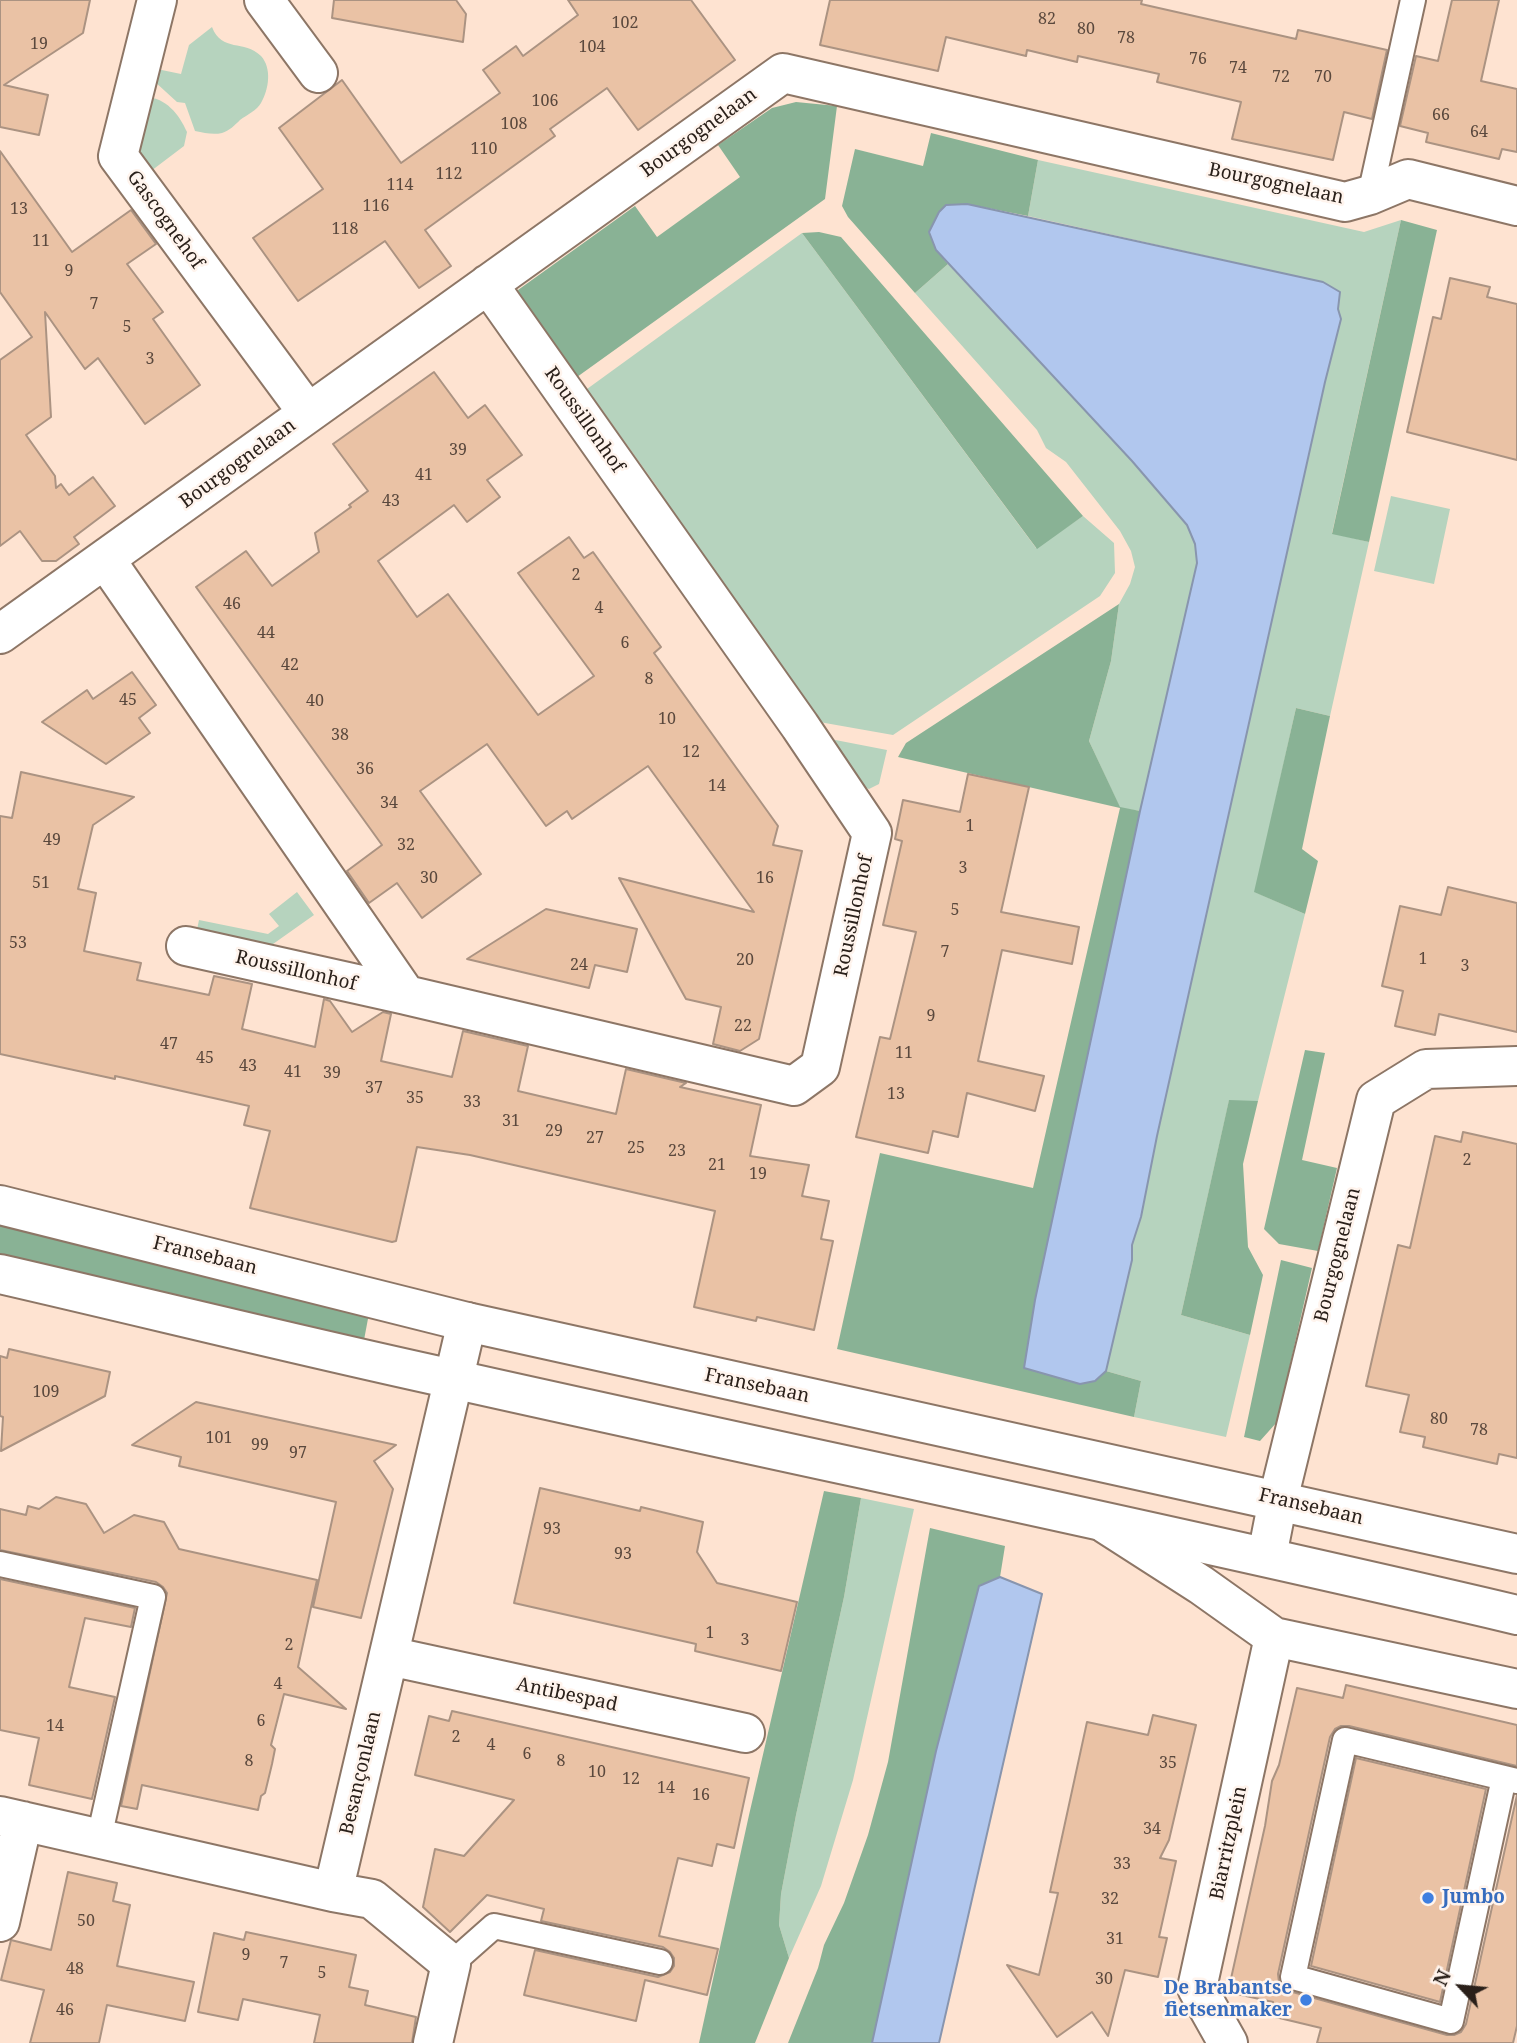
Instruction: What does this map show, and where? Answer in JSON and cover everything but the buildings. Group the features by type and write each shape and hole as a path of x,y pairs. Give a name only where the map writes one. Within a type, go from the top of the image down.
{"street":[{"name":"Gascognehof","path":"157,0 118,156 308,413"},
{"path":"264,0 318,73"},
{"name":"Bourgognelaan","path":"0,634 783,73 1345,202 1408,179 1517,206"},
{"name":"Roussillonhof","path":"186,946 794,1086 820,1067 872,833 488,284"},
{"name":"Roussillonhof","path":"105,559 406,996"},
{"name":"Bourgognelaan","path":"1268,1556 1279,1500 1376,1100 1426,1069 1517,1066"},
{"name":"Fransebaan","path":"0,1205 467,1322 1517,1554"},
{"path":"0,1274 453,1380 1106,1524 1268,1556 1517,1615"},
{"name":"Besançonlaan","path":"333,1892 467,1322"},
{"path":"1106,1524 1201,1585 1274,1637 1517,1689"},
{"name":"Biarritzplein","path":"1228,2043 1197,1988 1274,1637"},
{"name":"Antibespad","path":"389,1656 745,1734"},
{"path":"0,1922 12,1818 372,1899 451,1964 433,2043"}],"lane":[{"path":"1370,195 1412,0"},
{"path":"0,1564 153,1597 99,1838"},
{"path":"1345,1740 1511,1779 1451,2021 1293,1977 1345,1740"},
{"path":"451,1964 494,1926 660,1962"}],"green space":[{"path":"212,27 221,40 248,48 261,56 267,66 268,79 259,106 222,133 209,134 195,131 185,103 177,102 154,81 152,68 181,74 189,45"},
{"path":"146,97 160,100 171,108 187,132 184,146 151,171 132,148"},
{"path":"796,102 837,106 825,199 577,377 521,304 518,290 635,206 657,237 740,177 718,145 772,108"},
{"path":"931,133 1038,160 1028,216 967,204 936,250 948,264 915,293 848,217 842,206 855,149 923,166"},
{"path":"1038,160 1364,232 1401,220 1332,533 1369,542 1330,716 1296,708 1255,892 1305,914 1258,1101 1229,1101 1181,1315 1250,1335 1226,1437 1134,1417 1141,1381 1106,1371 1341,319 1338,309 1340,292 1323,282 1028,216"},
{"path":"1401,220 1437,230 1369,542 1332,534"},
{"path":"819,232 841,237 1083,516 1037,549 802,233"},
{"path":"802,233 1036,548 1083,516 1114,543 1115,573 1100,596 893,735 808,720 659,500 660,491 587,389"},
{"path":"948,264 1132,461 1187,525 1195,544 1197,563 1140,811 1120,808 1089,741 1111,661 1119,604 1130,584 1135,567 1131,551 1120,531 1066,462 1046,448 1037,430 915,293"},
{"path":"1391,496 1450,509 1434,584 1374,571"},
{"path":"1119,604 1111,661 1089,741 1120,807 1140,811 1035,1300 1095,1381 1106,1371 1141,1381 1134,1417 837,1349 880,1153 1033,1188 1120,808 898,757 906,743"},
{"path":"1296,708 1330,716 1302,849 1318,861 1305,914 1254,892"},
{"path":"825,738 887,750 879,784 869,789 853,782"},
{"path":"297,892 314,915 266,949 195,939 199,920 268,934 279,926 269,914"},
{"path":"1305,1050 1325,1053 1302,1160 1337,1168 1318,1251 1279,1244 1264,1229"},
{"path":"1229,1100 1258,1101 1243,1164 1248,1247 1263,1275 1250,1335 1181,1315"},
{"path":"0,1225 370,1308 364,1340 0,1258"},
{"path":"1281,1260 1312,1268 1277,1422 1260,1441 1244,1437"},
{"path":"824,1491 861,1498 844,1597 781,1894 779,1925 789,1958 755,2043 699,2043 749,1815"},
{"path":"861,1498 914,1509 853,1780 821,1886 789,1958 779,1925 781,1894 844,1597"},
{"path":"930,1528 1005,1546 1000,1577 979,1586 936,1751 872,2043 788,2043 868,1835 888,1762"}],"water":[{"path":"967,204 1323,282 1340,292 1338,309 1341,319 1106,1371 1095,1381 1080,1384 1024,1368 1035,1300 1140,811 1197,563 1195,544 1187,525 1132,461 936,250 929,232 939,212 946,205"},
{"path":"1000,1577 1042,1594 939,2043 872,2043 936,1751 979,1586"}],"place":[{"name":"Jumbo","path":"1428,1898"},
{"name":"De Brabantse fietsenmaker","path":"1306,2000"}]}
